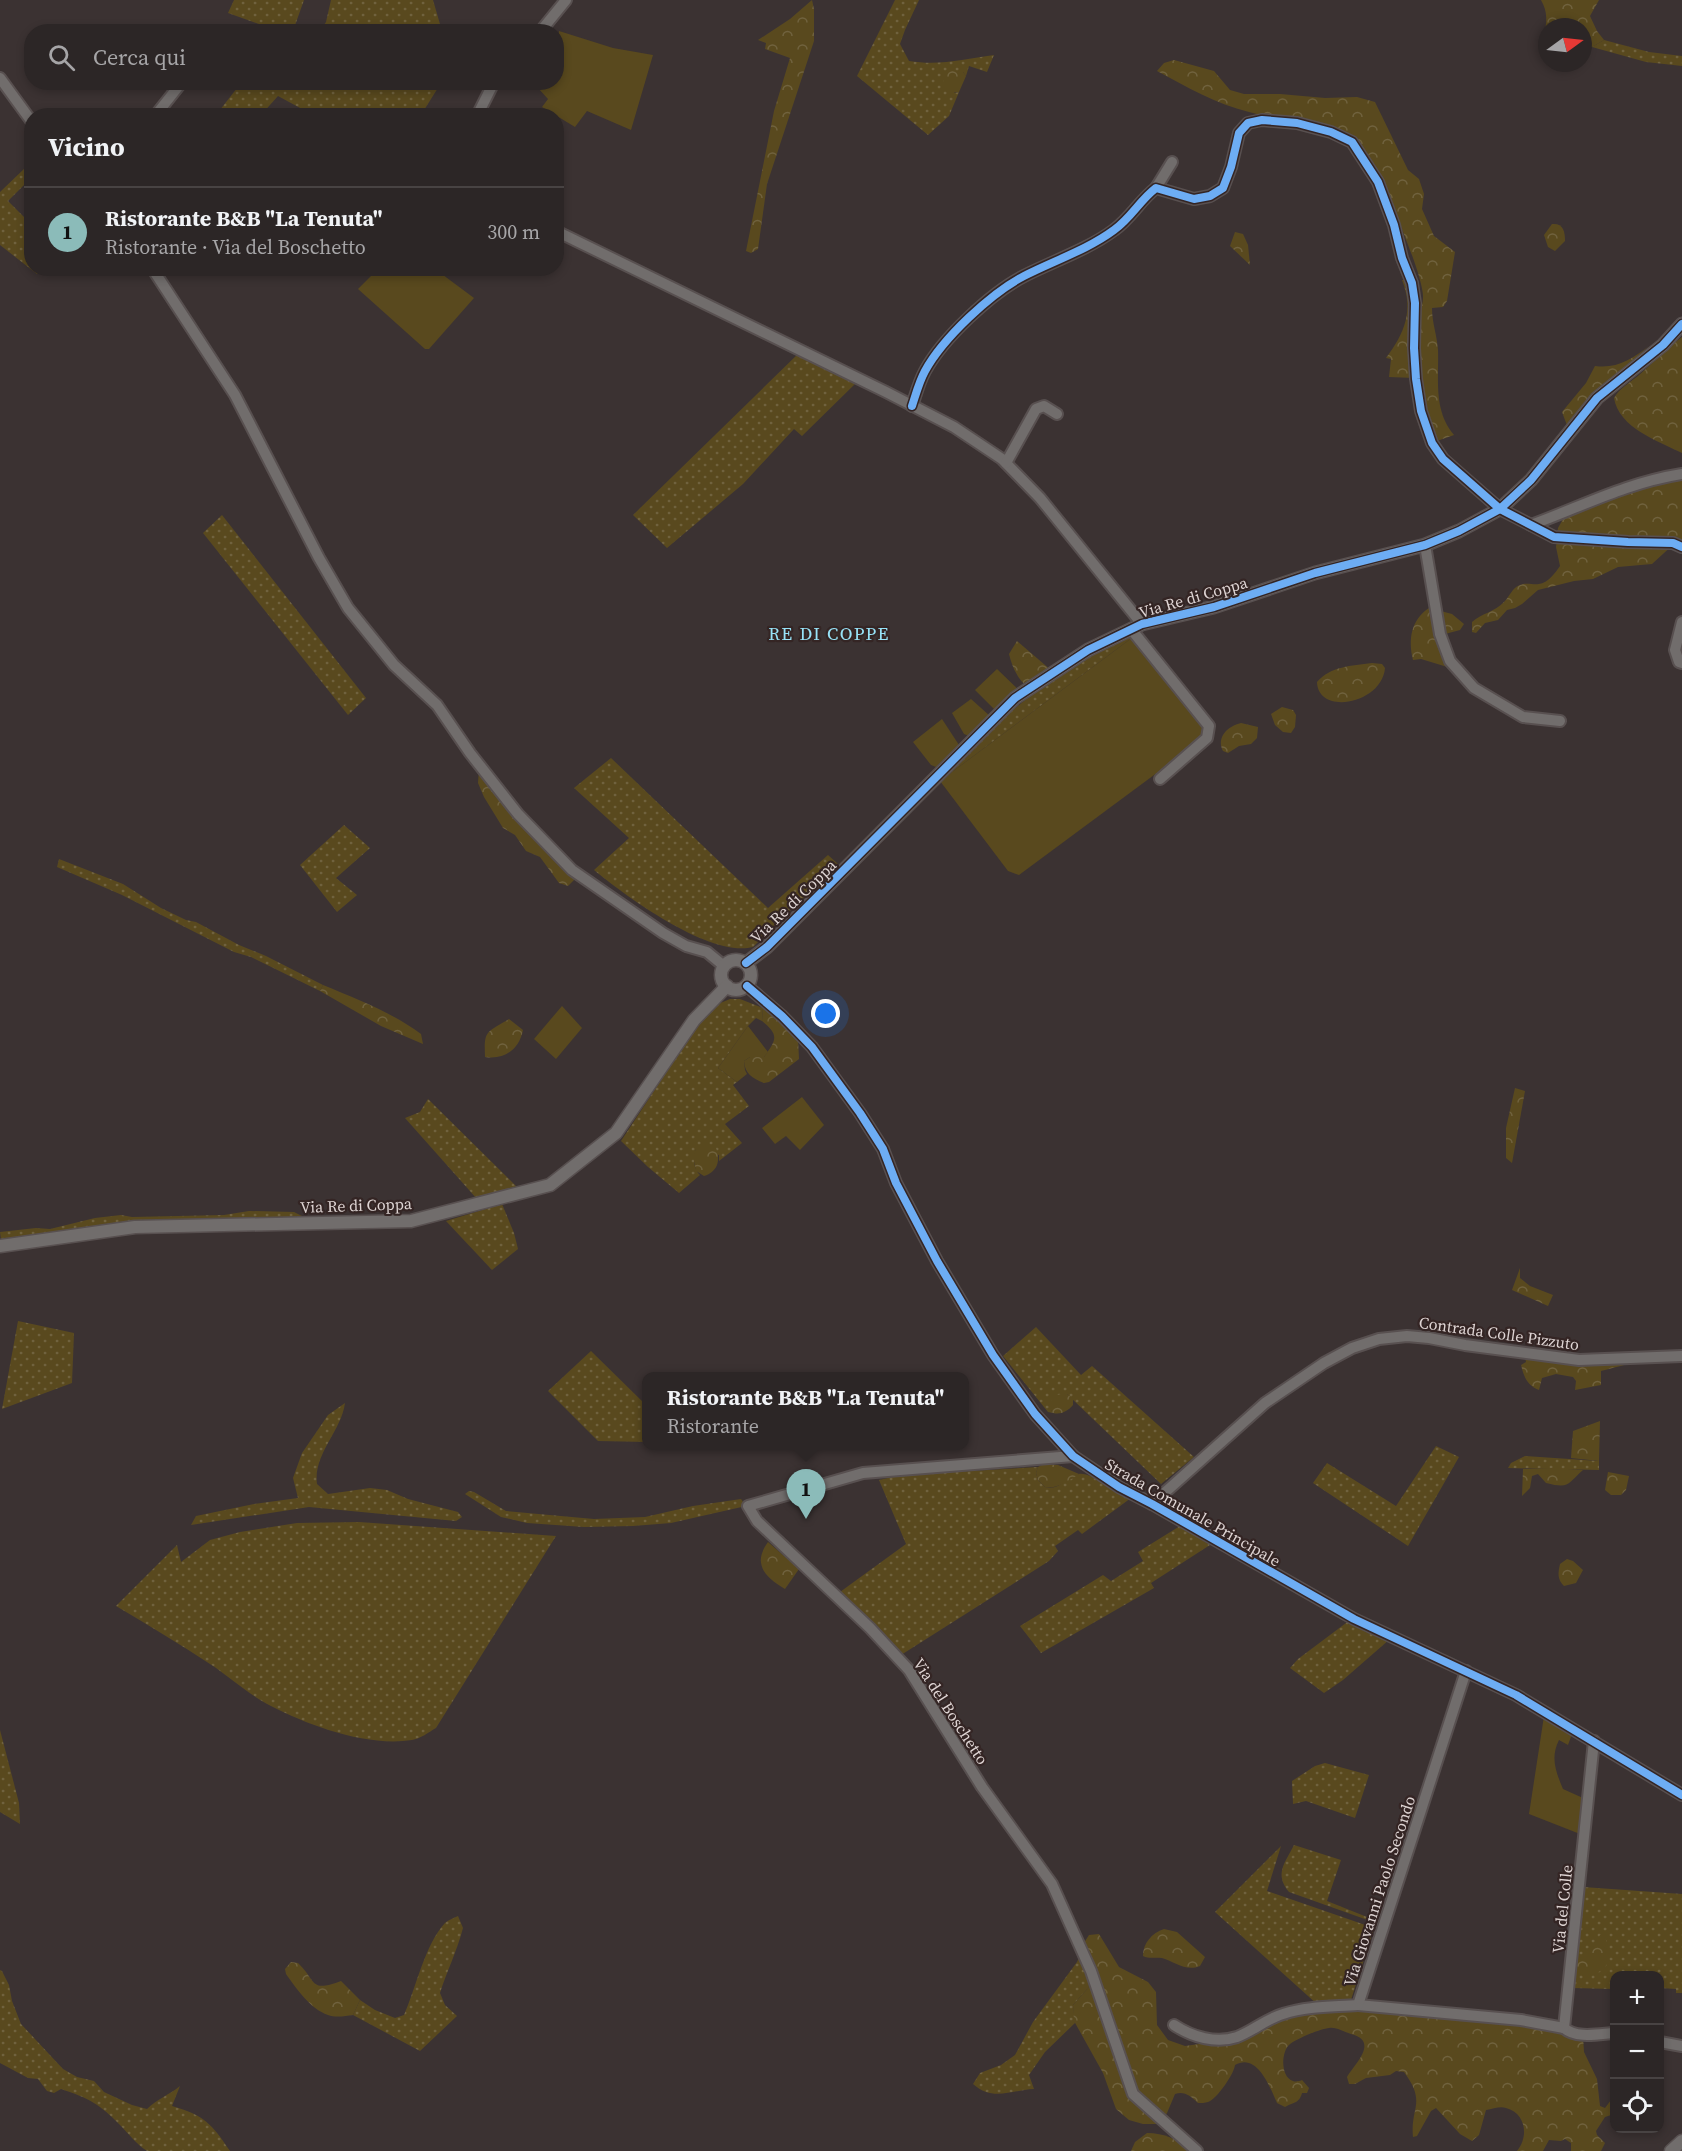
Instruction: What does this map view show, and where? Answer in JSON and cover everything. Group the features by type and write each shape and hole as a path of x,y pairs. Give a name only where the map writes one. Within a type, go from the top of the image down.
{"street":[{"path":"546,24 566,0"},
{"path":"0,78 24,111"},
{"path":"161,108 176,90"},
{"path":"481,108 490,90"},
{"path":"1156,188 1194,199 1210,196 1223,188 1231,167 1239,133 1248,123 1262,120 1297,123 1331,132 1352,142 1378,182 1412,283 1415,303 1416,379 1421,411 1432,443 1443,459 1500,509 1554,537 1673,543 1682,547"},
{"path":"912,406 925,371 960,327 984,304 1021,278 1114,230 1134,213 1147,195 1156,188 1172,162"},
{"path":"564,235 954,427 1006,463 1040,498 1209,726 1207,738 1160,779"},
{"path":"157,276 235,396 319,558 348,608 394,665 437,705 470,753 518,814 572,870 663,933 686,946 708,952 724,966"},
{"name":"Via Re di Coppa","path":"746,963 767,947 1015,698 1088,650 1137,627 1214,607 1314,573 1425,545 1459,531 1500,509 1531,480 1597,398 1663,345 1682,324"},
{"path":"1006,463 1036,409 1044,406 1057,414"},
{"path":"1531,525 1620,489 1653,479 1682,474"},
{"path":"1425,545 1440,634 1450,661 1474,688 1523,717 1560,721"},
{"path":"1682,622 1676,650 1679,662 1682,663"},
{"path":"735,960 746,963 751,973 751,980 747,986 735,990 727,986 722,974 724,966 735,960"},
{"name":"Via Re di Coppa","path":"0,1246 135,1227 411,1221 550,1185 616,1133 694,1020 727,986"},
{"name":"Strada Comunale Principale","path":"747,986 789,1023 835,1076 883,1149 896,1184 937,1261 993,1355 1035,1413 1073,1456 1119,1487 1354,1619 1516,1695 1682,1796"},
{"name":"Contrada Colle Pizzuto","path":"1152,1504 1266,1403 1324,1363 1352,1348 1379,1339 1407,1336 1429,1338 1579,1360 1682,1356"},
{"name":"Via del Boschetto","path":"1073,1456 863,1473 748,1506 757,1521 870,1628 909,1670 982,1787 1052,1884 1091,1971 1133,2094 1197,2151"},
{"name":"Via Giovanni Paolo Secondo","path":"1174,2025 1187,2033 1219,2040 1235,2038 1269,2018 1307,2007 1358,2005 1466,1671"},
{"name":"Via del Colle","path":"1564,2028 1594,1741"},
{"path":"1358,2005 1521,2020 1564,2028 1568,2032 1586,2035 1610,2033"},
{"path":"1664,2043 1682,2046"},
{"path":"1671,2151 1682,2141"}],"green space":[{"path":"234,0 304,0 295,24 259,24 228,13"},
{"path":"331,0 433,0 440,24 325,24"},
{"path":"812,0 814,41 767,184 758,249 751,253 746,251 774,111 790,58 765,49 766,43 758,40 790,19"},
{"path":"895,0 919,0 900,44 909,61 942,62 994,55 987,72 969,66 966,76 963,72 954,93 959,92 949,116 928,135 857,76"},
{"path":"1541,0 1599,0 1591,18 1546,18"},
{"path":"1592,20 1597,31 1604,40 1592,47"},
{"path":"564,33 613,48 653,55 631,130 587,111 575,127 564,120 564,108 542,107 548,99 540,90 564,90"},
{"path":"1604,40 1649,52 1682,56 1682,66 1646,62 1592,47"},
{"path":"1174,60 1214,71 1230,90 1244,94 1325,98 1357,97 1375,102 1408,170 1419,179 1424,194 1422,209 1434,236 1455,252 1447,301 1443,307 1432,308 1438,350 1438,394 1443,415 1454,435 1437,441 1430,430 1421,379 1420,325 1423,298 1421,286 1408,243 1365,153 1358,144 1336,133 1237,109 1157,71 1164,63"},
{"path":"953,70 963,72 966,76 959,92 949,93 943,80 946,74"},
{"path":"236,90 437,90 425,108 300,108 278,96 267,108 221,108"},
{"path":"24,169 24,185 8,201 24,217 24,264 0,245 0,192"},
{"path":"1552,224 1561,226 1565,237 1565,241 1555,251 1548,247 1544,235"},
{"path":"1235,232 1243,234 1248,245 1250,265 1230,246"},
{"path":"371,276 444,276 474,298 429,349 425,349 358,289"},
{"path":"1402,280 1409,280 1415,378 1389,377 1391,359 1386,358 1406,321 1407,301"},
{"path":"1682,337 1682,453 1631,425 1623,418 1614,398 1622,388"},
{"path":"1649,346 1609,382 1568,428 1562,412 1586,383 1595,366 1603,367 1624,362"},
{"path":"799,353 855,384 802,436 794,429 743,484 667,548 633,515"},
{"path":"1682,479 1682,541 1676,542 1652,564 1618,567 1593,579 1538,590 1522,604 1507,610 1498,620 1485,623 1476,633 1472,632 1472,622 1500,605 1517,586 1542,583 1556,572 1560,566 1556,547 1558,528 1563,519 1605,499"},
{"path":"222,515 366,698 348,715 203,533"},
{"path":"1429,608 1452,614 1464,624 1460,630 1445,634 1454,669 1421,659 1413,660 1412,631 1418,618"},
{"path":"1130,632 1133,637 940,781 991,730 1046,684 1085,657"},
{"path":"1133,637 1205,728 1204,738 1019,875 1008,871 940,781"},
{"path":"1017,641 1052,671 1028,687 1016,672 1009,654"},
{"path":"1372,663 1382,664 1385,668 1381,680 1373,690 1362,697 1338,702 1320,693 1317,682 1329,673 1342,668"},
{"path":"997,669 1021,692 996,711 975,690"},
{"path":"971,699 990,716 969,736 964,734 952,713"},
{"path":"1282,707 1293,710 1296,715 1295,727 1291,733 1283,732 1275,725 1271,714"},
{"path":"942,719 959,745 936,767 931,765 913,742"},
{"path":"1241,723 1258,727 1257,738 1251,744 1239,746 1228,753 1223,751 1221,741 1224,733"},
{"path":"611,758 768,908 828,855 838,864 753,947 735,948 692,935 647,909 594,870 629,838 574,788"},
{"path":"479,769 576,878 568,886 559,883 540,857 526,851 515,835 503,828 478,783"},
{"path":"344,825 370,848 336,878 357,895 337,912 300,865"},
{"path":"59,859 123,884 161,908 186,920 196,922 323,985 320,991 251,957 234,952 122,895 57,867"},
{"path":"323,985 374,1006 398,1019 421,1034 423,1044 381,1026 320,991"},
{"path":"730,999 740,999 763,1008 762,1021 756,1018 748,1026 718,1068 737,1082 733,1085 749,1106 725,1124 742,1143 719,1161 719,1155 696,1149 694,1163 700,1175 679,1193 621,1141 700,1021 718,1004"},
{"path":"562,1006 582,1028 556,1059 534,1039"},
{"path":"763,1008 798,1038 799,1059 769,1082 764,1083 750,1075 744,1061 750,1057 764,1057 774,1041 774,1034 762,1021"},
{"path":"509,1019 523,1030 518,1043 504,1055 485,1057 485,1042 488,1033"},
{"path":"748,1026 768,1052 764,1057 750,1057 744,1061 747,1074 737,1082 718,1068"},
{"path":"1515,1088 1525,1091 1512,1163 1506,1158 1506,1128"},
{"path":"802,1097 824,1125 800,1150 786,1136 775,1144 762,1128"},
{"path":"428,1099 517,1187 477,1199 405,1118 420,1112"},
{"path":"709,1145 716,1148 718,1162 712,1172 704,1176 696,1171 693,1156 696,1149"},
{"path":"502,1204 518,1249 492,1270 446,1221"},
{"path":"249,1211 294,1212 308,1219 131,1222 1,1240 0,1232 36,1228 50,1229 95,1218 121,1215 132,1217 224,1215"},
{"path":"1520,1268 1520,1278 1530,1286 1553,1295 1548,1306 1512,1290"},
{"path":"18,1321 74,1333 72,1383 2,1409"},
{"path":"1036,1327 1081,1375 1092,1366 1194,1457 1161,1484 1067,1394 1051,1410 1053,1413 1048,1412 1003,1356"},
{"path":"591,1351 642,1401 642,1442 598,1441 548,1391"},
{"path":"1525,1357 1636,1362 1601,1371 1601,1385 1575,1390 1576,1381 1573,1377 1556,1374 1542,1378 1539,1390 1532,1386 1525,1377 1521,1365 1526,1362"},
{"path":"1067,1394 1073,1399 1073,1405 1064,1412 1053,1413 1050,1407 1051,1400 1054,1396"},
{"path":"345,1403 338,1424 319,1463 317,1484 328,1494 370,1488 387,1490 408,1499 458,1512 462,1517 456,1521 309,1507 191,1525 196,1516 298,1498 293,1478 302,1453 328,1415"},
{"path":"1600,1421 1599,1461 1571,1458 1573,1431"},
{"path":"1436,1446 1459,1457 1408,1546 1313,1483 1327,1463 1396,1506"},
{"path":"1525,1456 1599,1461 1599,1470 1508,1468 1511,1463"},
{"path":"1044,1464 1058,1465 1079,1474 1058,1486 1045,1487 1038,1480 1036,1473 1038,1467"},
{"path":"1038,1467 1036,1473 1038,1480 1045,1487 1055,1487 1079,1474 1084,1474 1131,1498 1082,1534 1078,1530 1055,1546 1058,1551 1049,1561 901,1655 840,1592 906,1544 879,1480 901,1475"},
{"path":"1523,1469 1583,1470 1571,1482 1564,1485 1546,1483 1538,1474 1532,1476 1530,1488 1522,1496"},
{"path":"1608,1472 1629,1476 1626,1490 1621,1495 1611,1495 1605,1490"},
{"path":"469,1491 506,1511 594,1519 645,1517 693,1506 741,1499 746,1506 671,1523 584,1527 527,1523 501,1517 465,1494"},
{"path":"359,1522 556,1536 436,1728 421,1737 395,1741 358,1738 303,1721 255,1697 199,1657 116,1606 177,1545 181,1562 210,1540 240,1532 297,1523"},
{"path":"1180,1526 1210,1545 1151,1583 1154,1588 1041,1653 1020,1626 1103,1575 1111,1581 1143,1561 1138,1552"},
{"path":"768,1542 799,1569 785,1589 772,1580 763,1569 761,1557"},
{"path":"1567,1559 1583,1570 1576,1583 1564,1586 1559,1578 1559,1570 1560,1564"},
{"path":"1350,1620 1390,1639 1343,1680 1324,1693 1290,1668 1298,1659"},
{"path":"1544,1716 1572,1734 1568,1745 1559,1740 1554,1759 1563,1789 1583,1798 1580,1834 1529,1814"},
{"path":"0,1730 19,1803 20,1824 0,1812"},
{"path":"1325,1763 1369,1775 1355,1818 1306,1801 1293,1804 1292,1781 1315,1766"},
{"path":"1294,1845 1341,1860 1327,1901 1377,1921 1376,1923 1289,1892 1282,1880 1282,1874"},
{"path":"1281,1846 1267,1891 1374,1928 1350,2003 1318,2005 1215,1912"},
{"path":"1583,1887 1682,1894 1682,1993 1676,1993 1676,1989 1664,1988 1664,1971 1610,1971 1610,1989 1573,1988"},
{"path":"458,1916 463,1928 440,1993 445,2005 457,2016 420,2051 353,2015 360,2000 375,2010 395,2018 404,2015 432,1942 445,1923"},
{"path":"1164,1929 1177,1932 1205,1957 1200,1966 1190,1968 1162,1958 1143,1956 1149,1939"},
{"path":"1099,1934 1119,1967 1148,1982 1156,1992 1157,2025 1168,2040 1185,2046 1213,2042 1274,2014 1322,2004 1473,2017 1583,2036 1584,2052 1597,2079 1600,2106 1605,2108 1610,2101 1610,2115 1605,2117 1596,2131 1605,2143 1601,2151 1571,2151 1571,2143 1565,2139 1549,2140 1543,2151 1517,2151 1523,2139 1524,2126 1518,2115 1501,2107 1486,2110 1479,2135 1472,2141 1460,2134 1436,2108 1431,2111 1417,2136 1413,2137 1416,2098 1411,2082 1404,2072 1396,2071 1390,2075 1366,2078 1355,2084 1349,2084 1347,2077 1362,2054 1364,2042 1359,2037 1332,2028 1303,2037 1287,2047 1283,2064 1286,2075 1294,2081 1302,2080 1309,2088 1307,2093 1302,2093 1297,2101 1285,2107 1277,2103 1262,2073 1250,2063 1243,2062 1235,2065 1232,2074 1212,2100 1198,2103 1190,2096 1179,2093 1175,2094 1167,2113 1158,2124 1143,2124 1129,2120 1116,2109 1103,2073 1074,2021 1073,2005 1089,1987 1082,1946 1089,1935"},
{"path":"1600,1935 1603,1935 1608,1948 1609,1956 1605,1967 1588,1975 1574,1972 1574,1961 1594,1948"},
{"path":"1081,1953 1087,1970 1089,1987 1073,2005 1075,2023 1045,2052 1029,2075 1034,2089 995,2094 988,2093 973,2084 980,2073 1001,2065 1015,2055 1033,2022 1077,1962"},
{"path":"291,1962 298,1963 318,1985 323,1986 341,1981 360,2000 353,2015 331,2016 309,2003 286,1974 285,1969"},
{"path":"0,1970 9,1985 12,2001 21,2024 63,2069 77,2077 94,2081 104,2092 147,2109 180,2086 172,2106 200,2117 212,2127 230,2151 147,2151 93,2102 61,2089 54,2093 47,2091 38,2079 28,2078 0,2063"},
{"path":"1147,2133 1170,2138 1181,2143 1190,2151 1131,2151 1135,2142"}],"cycle path":[{"path":"912,406 921,379 933,358 956,331 997,293 1024,276 1104,237 1131,215 1156,188 1194,199 1210,196 1223,188 1231,167 1239,133 1248,123 1262,120 1297,123 1331,132 1352,142 1378,182 1412,283 1415,303 1416,379 1421,411 1432,443 1443,459 1500,509 1554,537 1673,543 1682,547"},
{"path":"746,963 767,947 1015,698 1088,650 1142,624 1214,607 1315,573 1425,545 1459,531 1500,509 1531,480 1597,398 1663,345 1682,324"},
{"path":"747,986 782,1016 812,1047 860,1113 883,1149 896,1183 937,1261 993,1355 1035,1414 1073,1456 1119,1487 1354,1619 1516,1695 1682,1795"}],"place":[{"name":"Ristorante B&B \"La Tenuta\"","path":"806,1519"}],"district":[{"name":"RE DI COPPE","path":"829,634"}]}
